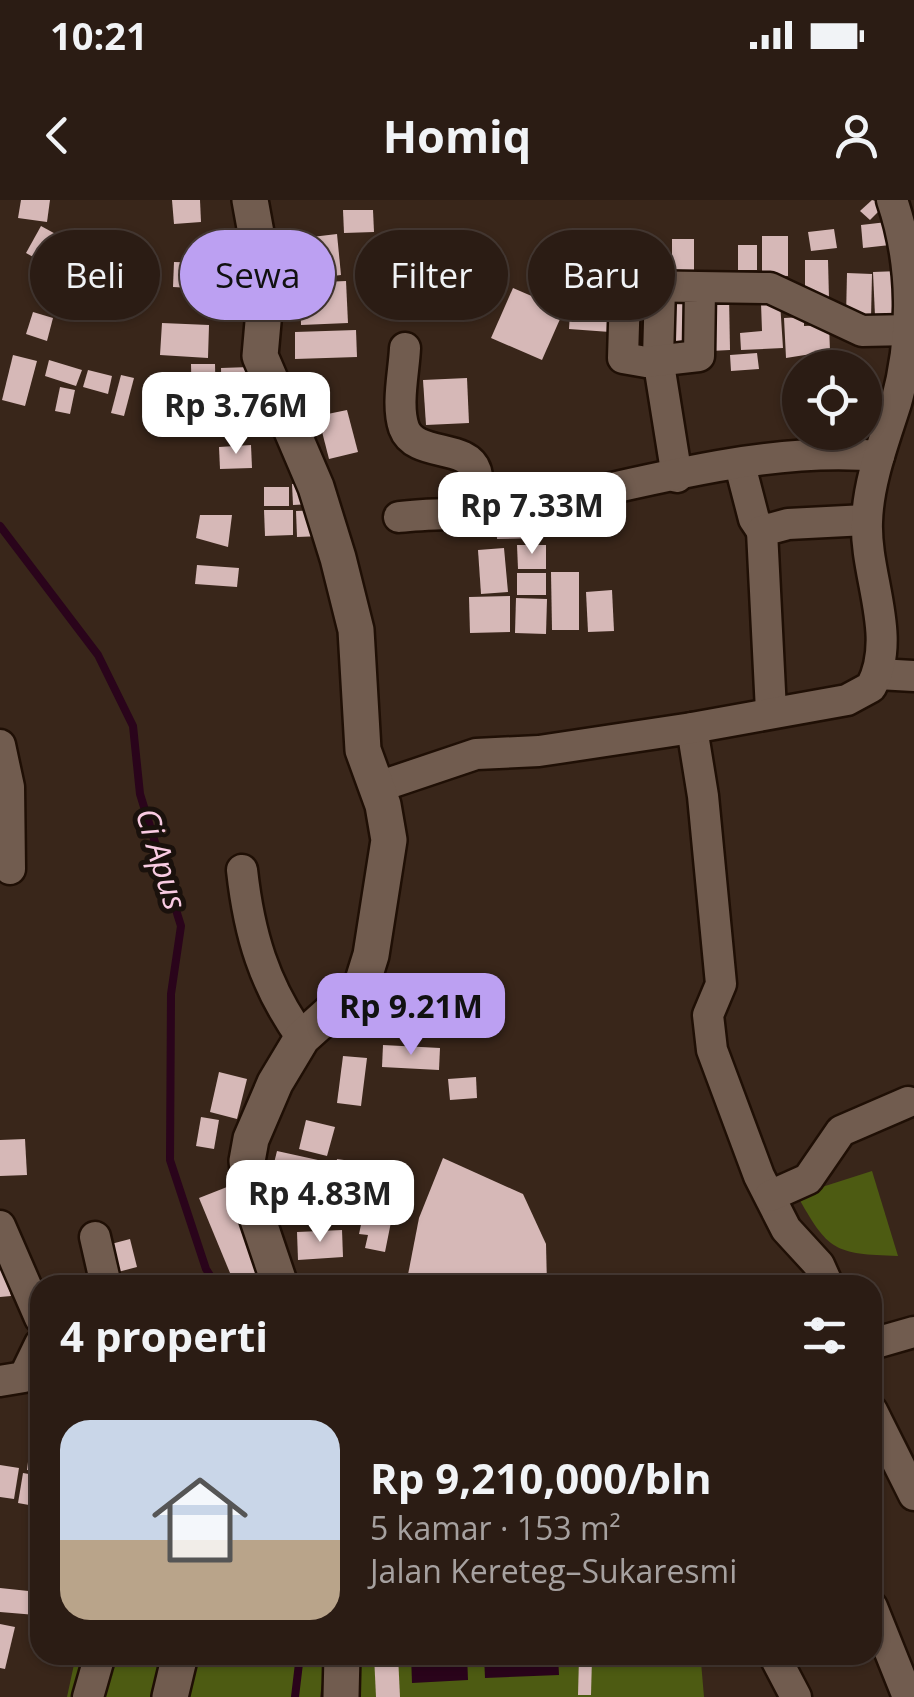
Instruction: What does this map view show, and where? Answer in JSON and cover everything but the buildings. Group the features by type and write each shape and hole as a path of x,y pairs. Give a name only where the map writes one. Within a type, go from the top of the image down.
{"street":[{"path":"250,200 266,288 260,356 316,487 338,558 356,630 363,750 387,822 388,857 367,974 357,990 302,1038 275,1083 250,1139 246,1161 258,1230 276,1275"},
{"path":"376,788 476,754 539,751 692,728 859,696 878,674 882,630 866,520 879,456 903,376 910,330 912,275 892,200"},
{"path":"700,289 700,356 627,360 622,352 625,292 634,286 770,288 862,331 910,330"},
{"path":"405,348 405,432 412,441 470,462 476,471 478,511"},
{"path":"658,358 677,476"},
{"path":"399,517 508,510 740,465 827,454 879,456"},
{"path":"740,465 754,519 762,531 771,712"},
{"path":"762,531 788,524 866,520"},
{"path":"878,674 914,676"},
{"path":"692,728 704,796 721,984 708,1015 712,1050 770,1196 786,1228 823,1275"},
{"path":"0,745 9,787 10,869"},
{"path":"242,870 255,952 270,989 302,1038"},
{"path":"770,1196 808,1180 842,1132 908,1102"},
{"path":"0,1226 30,1295"},
{"path":"95,1236 104,1275"},
{"path":"882,1341 914,1332"},
{"path":"0,1381 24,1376 30,1364"},
{"path":"882,1431 914,1495"},
{"path":"882,1631 908,1697"},
{"path":"88,1697 97,1665"},
{"path":"170,1697 178,1665"},
{"path":"341,1697 342,1665"},
{"path":"779,1665 796,1697"}],"green space":[{"path":"872,1171 898,1256 860,1254 835,1246 817,1228 797,1195"},
{"path":"74,1665 325,1665 320,1697 67,1697"},
{"path":"341,1665 701,1665 704,1697 340,1697"}],"shaded area":[{"path":"411,1665 467,1665 468,1680 412,1683"},
{"path":"484,1665 558,1665 559,1675 485,1678"}],"waterway":[{"name":"Ci Apus","path":"0,526 98,655 133,726 140,794 181,926 171,994 170,1160 210,1275"},
{"name":"Ci Apus","path":"295,1697 299,1665"}]}
